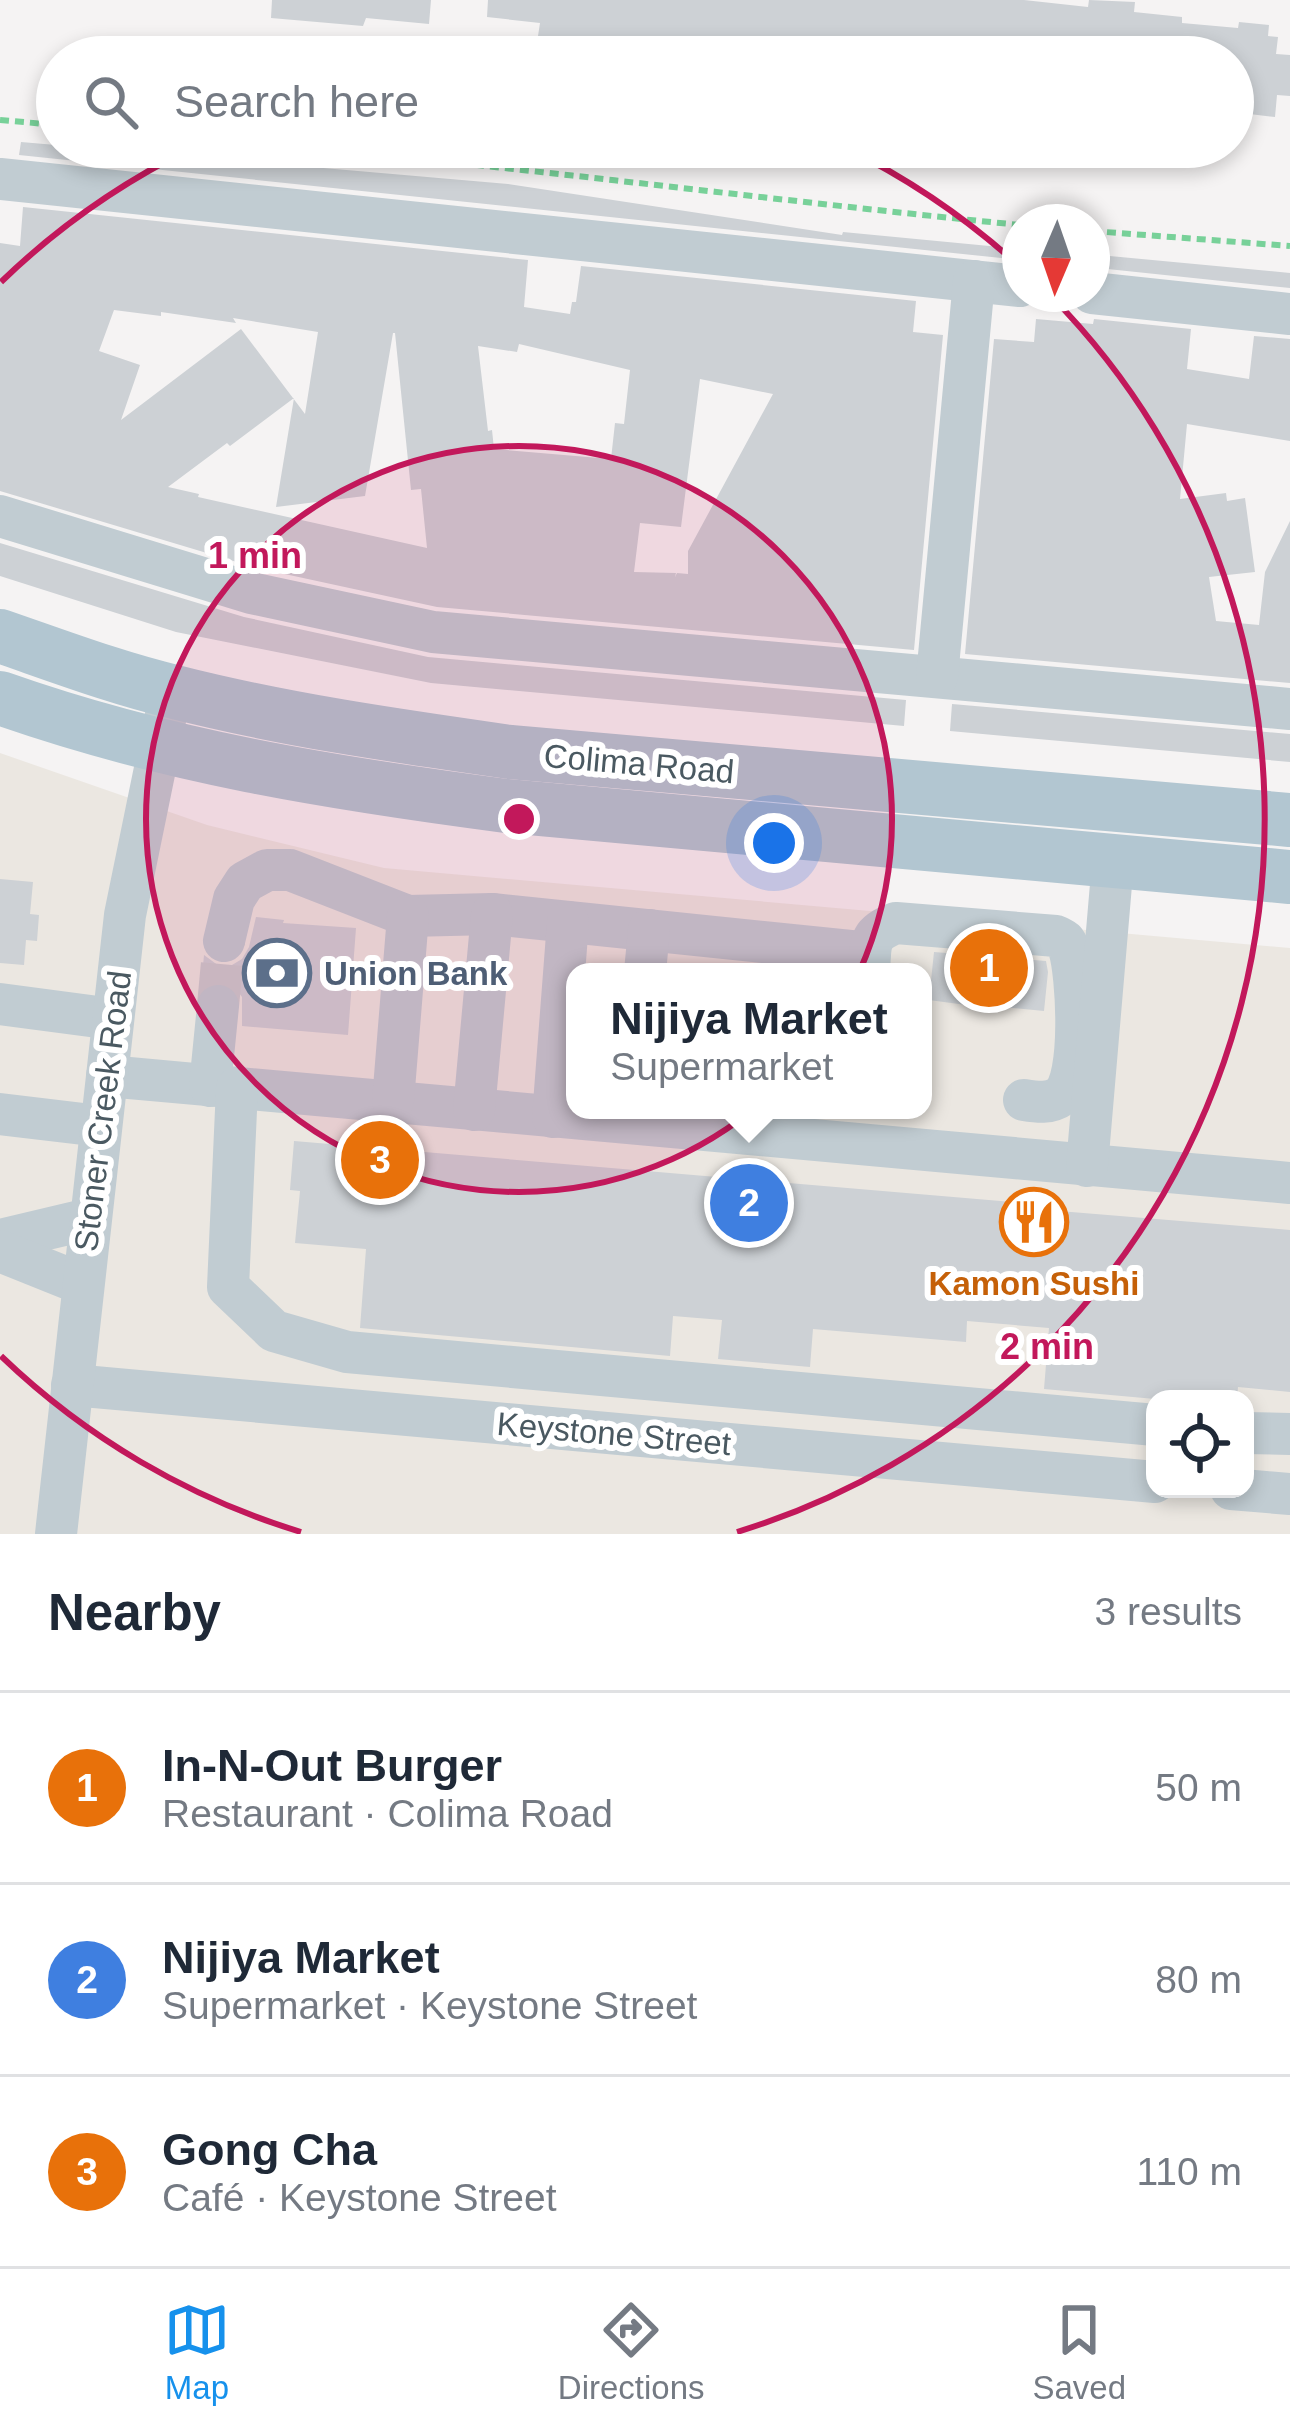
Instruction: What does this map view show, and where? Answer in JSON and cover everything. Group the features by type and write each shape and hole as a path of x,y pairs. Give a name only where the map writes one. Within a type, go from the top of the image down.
{"main road":[{"name":"Colima Road","path":"0,636 171,692 288,717 510,752 1290,820"},
{"name":"Colima Road","path":"0,698 159,747 280,773 506,806 1290,877"},
{"path":"1113,860 1169,809"}],"street":[{"path":"0,179 1002,284"},
{"path":"938,677 974,281"},
{"path":"1110,295 1290,314"},
{"path":"0,516 251,593 433,632 1290,709"},
{"name":"Stoner Creek Road","path":"56,1534 131,879 171,692"},
{"path":"1087,1166 1113,860"},
{"path":"224,941 234,898 245,882 267,870 290,870 408,916 492,914 568,922 647,951 870,963 873,937 896,923 1056,936 1069,947 1074,980 1076,1046 1069,1086 1061,1096 1043,1102 1024,1100"},
{"path":"474,1110 492,914"},
{"path":"393,1101 408,916"},
{"path":"553,1117 568,922"},
{"path":"0,1004 113,1019"},
{"path":"218,1006 228,1287 274,1331 347,1352 1146,1424"},
{"path":"106,1076 566,1117"},
{"path":"0,1114 100,1126"},
{"path":"698,1120 855,1127 1087,1166 1290,1183"},
{"path":"0,1240 89,1219"},
{"path":"0,1251 82,1284"},
{"path":"346,1409 347,1352"},
{"path":"596,1432 601,1374"},
{"name":"Keystone Street","path":"72,1385 1146,1481"},
{"path":"972,1466 980,1408"},
{"path":"1254,1432 1290,1434"},
{"path":"1254,1491 1290,1494"}],"path":[{"path":"0,120 36,123"},
{"path":"517,168 1002,223"},
{"path":"1110,232 1290,246"}],"shaded area":[{"path":"0,753 207,825 384,868 1290,948 1290,1534 0,1534"}],"building":[{"path":"272,0 431,0 429,24 366,18 363,26 271,18"},
{"path":"488,0 1024,0 1088,7 1089,0 1135,2 1134,12 1182,17 1182,23 1238,28 1239,22 1269,25 1268,36 1278,37 1276,54 1290,55 1290,96 1277,95 1275,117 1254,114 1254,36 538,36 540,23 487,17"},
{"path":"21,142 36,143 36,157 19,155"},
{"path":"143,168 322,168 508,184 843,232 1002,247 1002,258"},
{"path":"23,207 528,260 524,307 570,314 581,266 916,301 913,332 943,335 914,650 437,607 257,568 0,491 0,243 20,246","holes":["114,310 236,323 233,318 318,332 305,414 294,399 276,507 365,496 395,333 411,490 421,489 427,548 168,487 293,399 241,329 121,420 140,365 99,351","519,344 630,370 624,424 615,423 611,459 494,449 478,346 517,352","700,379 773,394 688,551 688,574 634,572 640,523 681,527"]},
{"path":"1110,256 1290,273 1290,288 1110,269"},
{"path":"1036,319 1093,324 1094,319 1191,329 1187,369 1249,379 1254,336 1290,339 1290,441 1187,424 1180,499 1226,493 1227,501 1245,498 1255,572 1209,577 1216,621 1259,625 1265,572 1290,521 1290,683 965,654 994,339 1034,342"},
{"path":"0,543 244,617 428,657 906,700 904,726 431,683 176,632 0,576"},
{"path":"952,704 1290,734 1290,762 950,731"},
{"path":"0,879 33,882 30,914 39,915 37,941 26,940 24,965 0,963"},
{"name":"Union Bank","path":"256,917 356,928 348,1035 242,1026 242,997 234,986 219,981 201,988 204,955 219,966 242,959"},
{"path":"934,952 1046,961 1044,1011 932,1000"},
{"path":"294,1141 1290,1230 1290,1392 1238,1387 1146,1390 1146,1398 1044,1389 1049,1328 967,1321 966,1342 813,1329 810,1367 718,1359 722,1320 673,1316 670,1356 360,1328 366,1249 295,1243 300,1191 290,1190"}],"tunnel":[{"path":"218,1006 224,941"}],"place":[{"name":"In-N-Out Burger","path":"989,968"},
{"name":"Union Bank","path":"277,973"},
{"name":"Gong Cha","path":"380,1160"},
{"name":"Nijiya Market","path":"749,1203"},
{"name":"Kamon Sushi","path":"1034,1222"}]}
